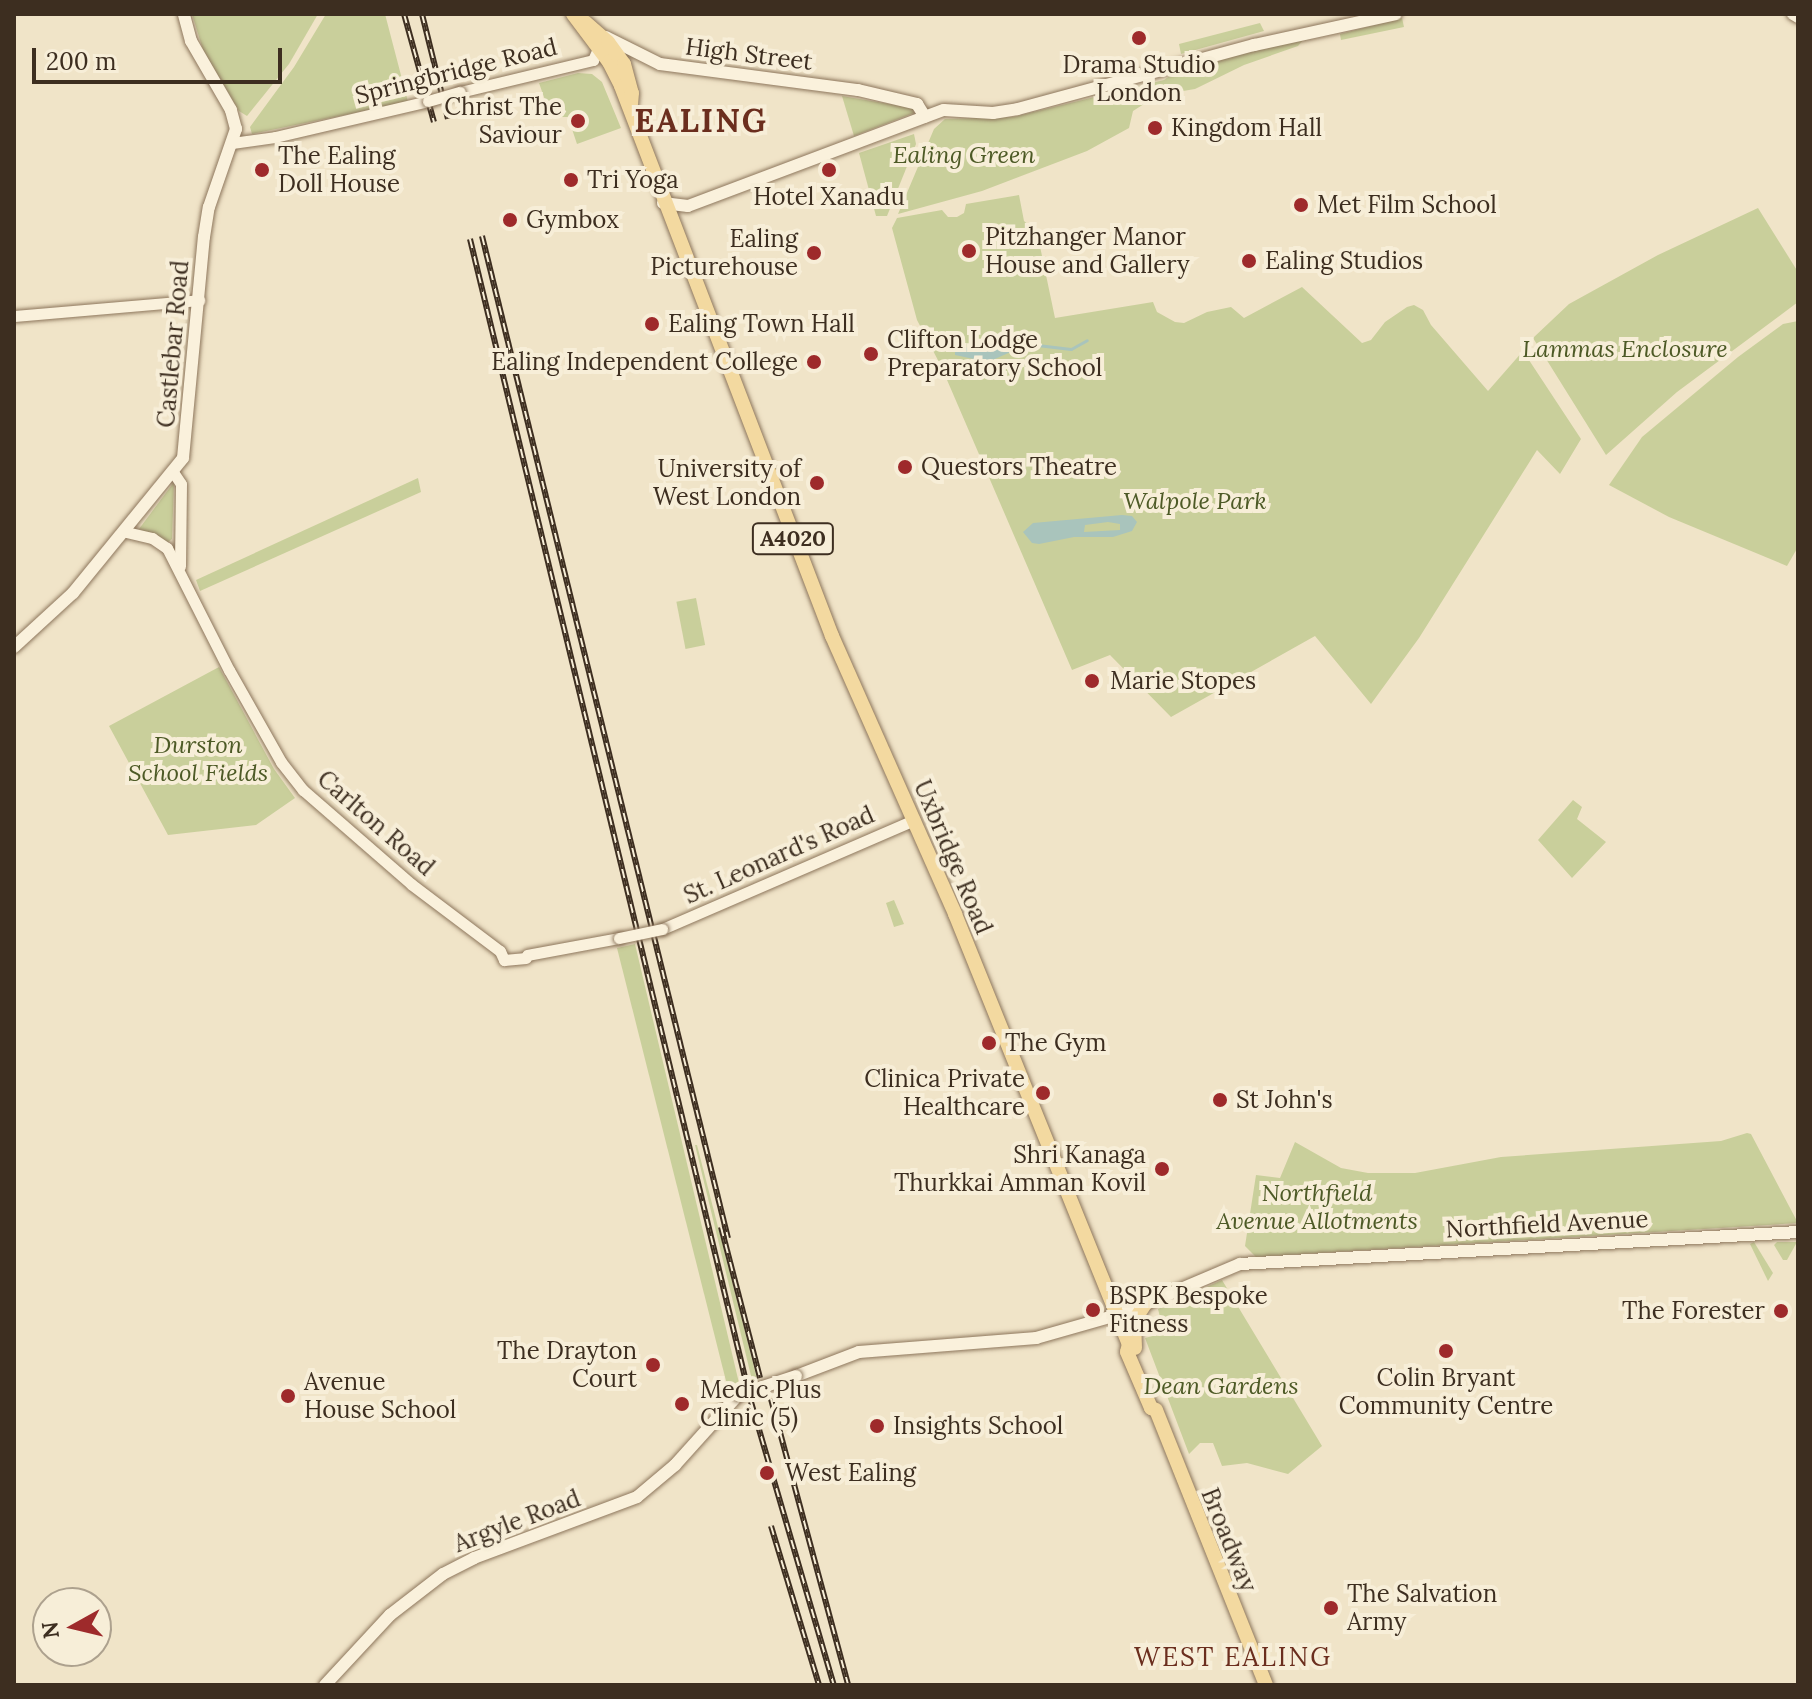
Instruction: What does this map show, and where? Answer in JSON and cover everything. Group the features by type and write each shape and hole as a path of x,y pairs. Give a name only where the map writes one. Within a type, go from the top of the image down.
{"main road":[{"name":"Castlebar Road","path":"14,647 52,615 126,532 183,458 189,430 209,207 236,129 231,110 191,41 184,14"},
{"name":"A4020","path":"574,14 597,32 624,64 632,93 628,108"},
{"name":"A4020","path":"574,14 621,86 673,228"},
{"path":"663,203 688,206 925,117 957,109 993,113 1018,109 1277,39 1396,14"},
{"name":"High Street","path":"597,32 652,61"},
{"name":"High Street","path":"624,64 638,59 685,69 843,87 917,104 925,117"},
{"path":"621,86 619,76 624,64"},
{"path":"673,228 688,206"},
{"name":"Uxbridge Road","path":"673,228 832,636 914,820 1117,1316"},
{"name":"Northfield Avenue","path":"738,1395 859,1352 1027,1340 1117,1316 1240,1264 1798,1232"},
{"path":"1132,1346 1134,1321 1145,1304"},
{"name":"Broadway","path":"1117,1316 1132,1346 1127,1352 1151,1408 1156,1410 1266,1685"},
{"name":"Argyle Road","path":"325,1685 390,1615 443,1574 487,1553 637,1497 675,1465 738,1395"}],"street":[{"path":"597,32 599,49"},
{"name":"Springbridge Road","path":"232,143 336,123 586,62 593,60 599,49"},
{"name":"Springbridge Road","path":"586,62 603,68 610,75 628,108"},
{"path":"14,316 199,300"},
{"name":"Carlton Road","path":"173,472 181,484 173,546 180,567 229,670 281,762 303,790 411,884 500,951 504,960"},
{"path":"126,532 173,546"},
{"name":"St. Leonard's Road","path":"504,960 662,929 914,820"}],"green space":[{"path":"192,14 318,14 289,64 247,116 239,111 203,50"},
{"path":"326,14 385,14 408,102 252,134 250,127 294,67"},
{"path":"1402,18 1404,27 1341,40 1340,34"},
{"path":"1260,23 1264,31 1181,54 1179,44"},
{"name":"Ealing Green","path":"1304,39 1298,46 1244,65 1195,89 1165,94 1144,104 1133,111 1129,128 1087,151 982,191 898,214 934,129 945,119 1013,117 1164,80 1185,65"},
{"path":"578,73 592,74 602,82 621,128 577,144 568,117 551,117 539,83"},
{"name":"Ealing Green","path":"842,96 913,108 914,113 854,136"},
{"name":"Ealing Green","path":"914,134 916,144 887,216 876,216 859,153"},
{"name":"Walpole Park","path":"1019,195 1024,221 1037,232 1055,318 1153,302 1157,312 1175,322 1184,323 1207,312 1231,307 1244,318 1302,287 1362,343 1371,340 1385,322 1407,307 1414,305 1423,310 1431,325 1488,391 1523,351 1581,439 1560,474 1537,450 1419,638 1371,704 1315,636 1171,717 1110,655 1072,670 941,366 917,320 892,228 897,218 942,210 948,217 957,217 964,213 966,204"},
{"name":"Lammas Enclosure","path":"1758,208 1798,272 1798,302 1677,392 1606,455 1533,338 1569,304 1658,255"},
{"path":"1798,321 1798,547 1787,566 1669,517 1609,485 1642,437 1738,357 1783,324"},
{"path":"418,478 421,492 200,591 196,580"},
{"path":"174,482 172,539 167,543 139,529"},
{"path":"696,598 705,645 686,649 676,602"},
{"name":"Durston School Fields","path":"219,667 274,769 295,798 256,825 168,835 109,726"},
{"path":"1573,800 1582,807 1577,819 1606,842 1572,878 1538,840"},
{"path":"894,900 904,924 894,927 886,903"},
{"path":"635,944 739,1383 736,1384 726,1381 617,948"},
{"name":"Northfield Avenue Allotments","path":"1751,1134 1798,1223 1256,1257 1245,1246 1256,1175 1280,1178 1295,1142 1341,1168 1368,1173 1415,1173 1501,1157 1721,1141"},
{"path":"697,1145 757,1379 752,1380"},
{"path":"1754,1242 1773,1273 1768,1281 1750,1244"},
{"path":"1777,1242 1797,1242 1787,1260 1783,1260 1774,1245"},
{"name":"Dean Gardens","path":"1222,1280 1322,1446 1288,1474 1247,1463 1222,1466 1213,1443 1200,1443 1189,1454 1145,1338 1164,1333 1158,1309"}],"water":[{"path":"1007,339 1029,344 988,362 955,355 955,350"},
{"path":"1122,515 1132,516 1137,522 1132,531 1113,537 1074,537 1039,544 1032,543 1023,532 1033,523","holes":["1120,524 1120,530 1084,532 1085,525"]}],"waterway":[{"path":"1029,344 1071,349 1087,340"}],"railway":[{"path":"404,14 434,122"},
{"path":"422,14 448,119"},
{"path":"482,236 728,1238"},
{"path":"470,239 751,1402 834,1685"},
{"path":"721,1227 760,1378"},
{"path":"771,1399 848,1685"},
{"path":"771,1526 819,1685"}],"place":[{"name":"Drama Studio London","path":"1139,38"},
{"name":"Christ The Saviour","path":"578,121"},
{"name":"Kingdom Hall","path":"1155,128"},
{"name":"The Ealing Doll House","path":"262,170"},
{"name":"Hotel Xanadu","path":"829,170"},
{"name":"Tri Yoga","path":"571,180"},
{"name":"Met Film School","path":"1301,205"},
{"name":"Gymbox","path":"510,220"},
{"name":"Pitzhanger Manor House and Gallery","path":"969,251"},
{"name":"Ealing Picturehouse","path":"814,253"},
{"name":"Ealing Studios","path":"1249,261"},
{"name":"Ealing Town Hall","path":"652,324"},
{"name":"Clifton Lodge Preparatory School","path":"871,354"},
{"name":"Ealing Independent College","path":"814,362"},
{"name":"Questors Theatre","path":"905,467"},
{"name":"University of West London","path":"817,483"},
{"name":"Marie Stopes","path":"1092,681"},
{"name":"The Gym","path":"989,1043"},
{"name":"Clinica Private Healthcare","path":"1043,1093"},
{"name":"St John's","path":"1220,1100"},
{"name":"Shri Kanaga Thurkkai Amman Kovil","path":"1162,1169"},
{"name":"BSPK Bespoke Fitness","path":"1093,1310"},
{"name":"The Forester","path":"1781,1311"},
{"name":"Colin Bryant Community Centre","path":"1446,1351"},
{"name":"The Drayton Court","path":"653,1365"},
{"name":"Avenue House School","path":"288,1396"},
{"name":"Medic Plus Clinic (5)","path":"682,1404"},
{"name":"Insights School","path":"877,1426"},
{"name":"West Ealing","path":"767,1473"},
{"name":"The Salvation Army","path":"1331,1608"}],"district":[{"name":"EALING","path":"701,121"},
{"name":"WEST EALING","path":"1233,1657"}]}
